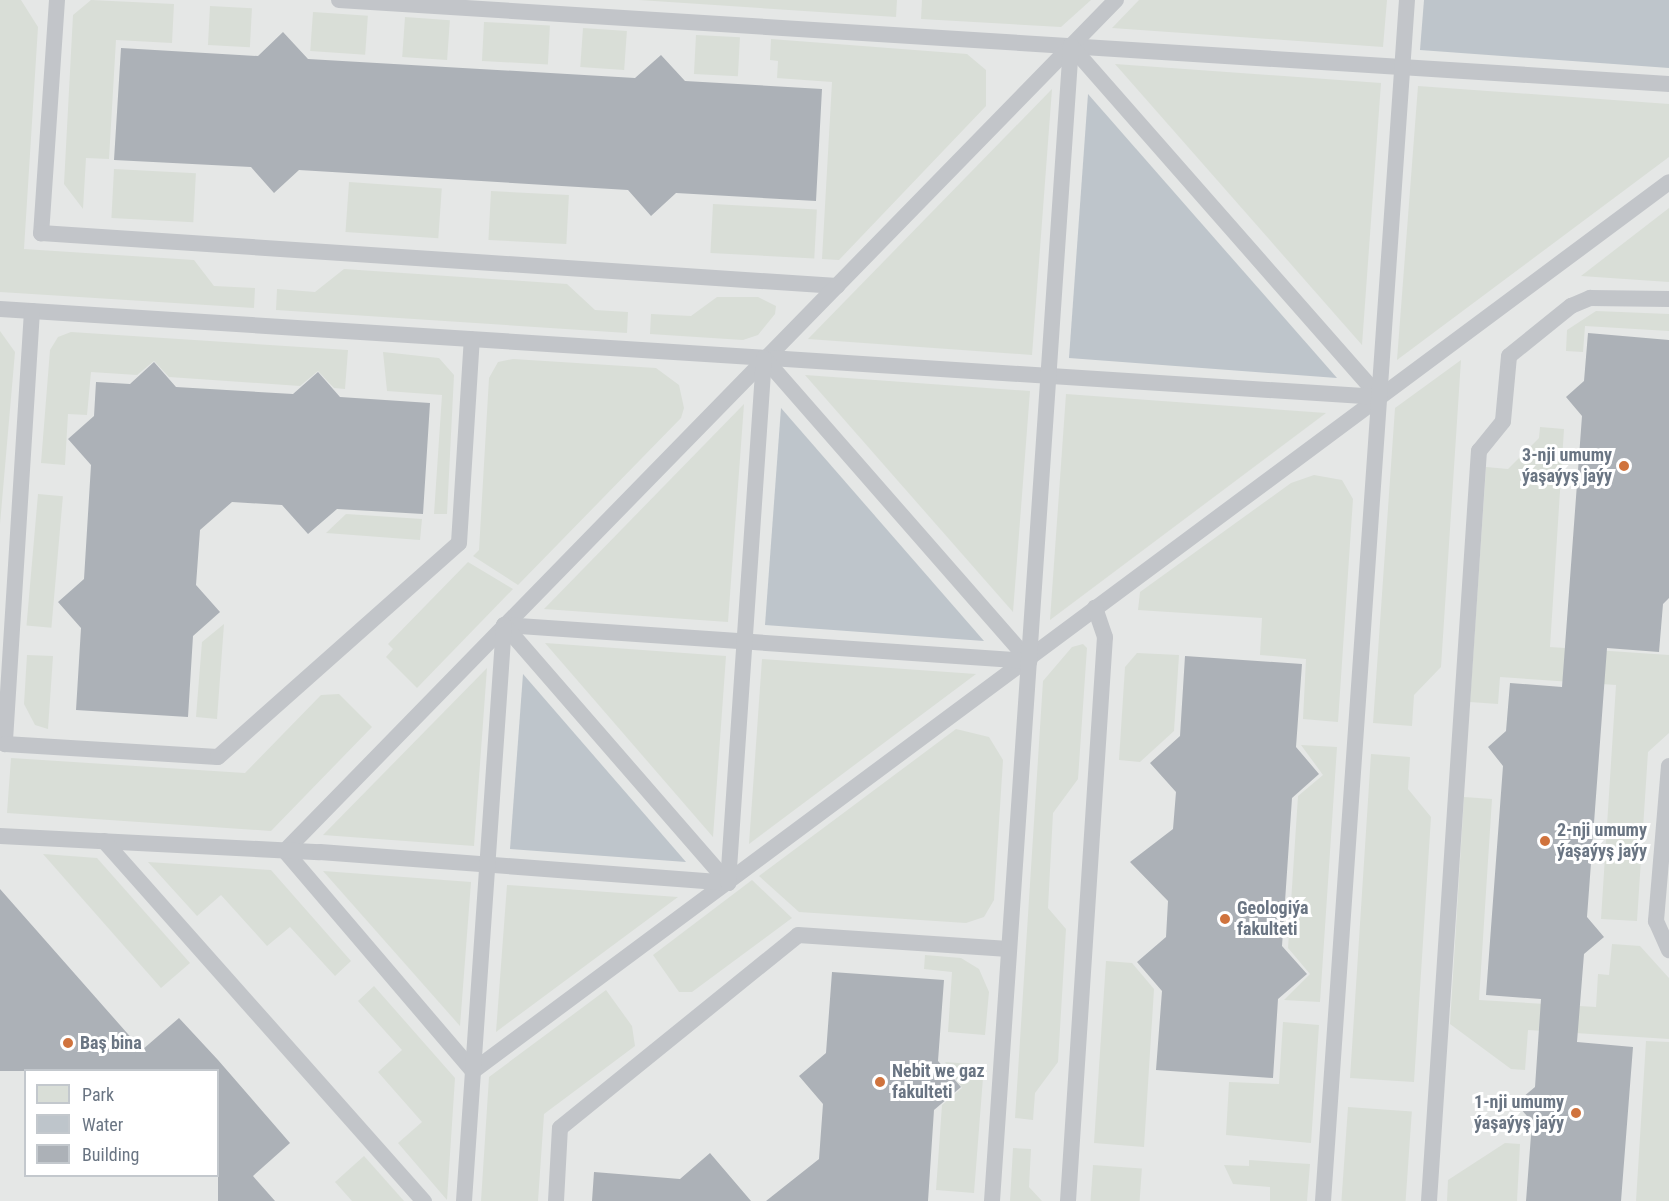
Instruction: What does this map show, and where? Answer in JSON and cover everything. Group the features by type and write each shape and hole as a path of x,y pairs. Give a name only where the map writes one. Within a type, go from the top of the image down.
{"lane":[{"path":"57,0 41,233 837,286"},
{"path":"339,0 1669,84"},
{"path":"285,851 1116,0"},
{"path":"1323,1201 1407,0"},
{"path":"992,1201 1071,46"},
{"path":"1071,46 1379,397"},
{"path":"473,1071 1029,661 1095,608 1669,182"},
{"path":"1429,1201 1479,451 1503,422 1509,356 1570,306 1590,298 1669,299"},
{"path":"0,309 1379,397"},
{"path":"32,311 5,744 218,757 459,543 472,339"},
{"path":"728,883 764,358"},
{"path":"764,358 1029,661"},
{"path":"1068,1201 1105,637 1095,608"},
{"path":"504,625 1029,661"},
{"path":"464,1201 504,625"},
{"path":"504,625 728,883"},
{"path":"1669,766 1656,921 1669,950"},
{"path":"0,836 285,851 728,883"},
{"path":"104,842 424,1201"},
{"path":"285,851 473,1071"},
{"path":"556,1201 560,1128 798,935 1009,950"}],"shaded area":[{"path":"0,0 1669,0 1669,1201 0,1201"}],"green space":[{"path":"0,0 21,0 38,27 24,249 194,260 214,286 255,288 254,308 0,292"},
{"path":"91,0 174,4 172,43 116,40 109,159 86,158 83,209 64,184 73,15"},
{"path":"639,0 897,0 896,17"},
{"path":"922,0 1091,0 1061,27 921,19"},
{"path":"1139,0 1387,0 1383,47 1112,28"},
{"path":"210,6 252,8 250,47 208,45"},
{"path":"313,12 368,16 365,55 310,51"},
{"path":"405,17 450,20 447,60 402,57"},
{"path":"484,22 550,25 548,64 482,61"},
{"path":"583,28 627,31 624,70 580,67"},
{"path":"696,35 740,37 738,76 694,74"},
{"path":"771,39 967,54 986,70 986,106 839,260 822,259 832,82 777,78 778,61 770,60"},
{"path":"1115,64 1381,83 1362,345"},
{"path":"1418,86 1669,104 1669,157 1397,360"},
{"path":"1052,89 1032,355 808,339"},
{"path":"114,169 196,173 193,222 111,218"},
{"path":"349,182 442,188 438,238 346,232"},
{"path":"491,191 569,195 566,244 488,240"},
{"path":"713,204 817,209 814,258 710,253"},
{"path":"1669,208 1669,282 1581,276"},
{"path":"344,269 567,284 595,310 628,312 627,333 276,310 277,289 315,292"},
{"path":"717,297 758,297 776,306 775,314 758,335 743,340 650,334 651,314 691,316"},
{"path":"1596,311 1669,314 1669,331 1585,326 1583,352 1566,351 1567,330"},
{"path":"0,331 15,352 0,524"},
{"path":"71,332 348,350 345,389 334,388 318,371 300,386 169,377 154,361 137,375 91,372 87,415 68,414 65,465 41,463 50,350 58,337"},
{"path":"383,352 439,358 454,375 447,514 434,514 442,395 387,391"},
{"path":"513,359 656,368 679,385 684,408 681,418 518,585 473,556 479,550 489,378 498,362"},
{"path":"1461,360 1441,667 1414,695 1412,726 1373,723 1395,408"},
{"path":"805,375 1030,391 1013,612"},
{"path":"1066,394 1326,413 1050,620"},
{"path":"744,404 728,622 544,609"},
{"path":"1540,427 1564,429 1550,647 1669,655 1669,733 1648,752 1637,921 1601,919 1616,685 1500,677 1498,704 1470,702 1486,467 1508,469 1539,438"},
{"path":"1314,475 1342,480 1353,499 1338,722 1303,719 1306,659 1260,655 1262,618 1138,610 1140,592 1291,483"},
{"path":"38,494 63,496 51,628 26,625"},
{"path":"346,514 422,519 420,540 326,533"},
{"path":"468,562 513,589 417,688 386,657 393,649 388,644"},
{"path":"224,624 217,719 196,717 202,642"},
{"path":"545,643 726,656 713,837"},
{"path":"1083,644 1087,648 1078,779 1053,813 1048,908 1066,929 1058,1062 1035,1093 1033,1120 1015,1118 1043,681 1072,647"},
{"path":"1137,653 1179,655 1174,731 1140,762 1119,760 1125,667"},
{"path":"27,655 53,656 48,729 35,725 24,704"},
{"path":"762,659 976,674 749,844"},
{"path":"487,668 474,846 323,835"},
{"path":"339,694 372,727 271,831 7,813 11,758 245,773 321,695"},
{"path":"956,729 989,737 1003,760 994,900 984,917 966,923 799,912 759,876"},
{"path":"1301,745 1337,747 1320,1002 1284,1000 1310,974 1288,948 1298,796 1323,775"},
{"path":"1371,754 1410,757 1408,789 1431,817 1414,1082 1350,1078"},
{"path":"1464,797 1492,799 1479,1000 1596,1007 1598,974 1609,975 1612,944 1640,946 1669,978 1669,1039 1528,1030 1525,1070 1511,1069 1450,1024"},
{"path":"43,854 97,858 190,963 161,988"},
{"path":"148,862 271,870 351,961 335,976 290,927 267,946 221,895 197,916"},
{"path":"323,871 471,882 460,1026"},
{"path":"752,880 792,918 692,992 679,992 653,955"},
{"path":"507,885 678,897 496,1032"},
{"path":"925,955 961,958 979,969 989,992 985,1035 948,1032 952,972 924,969"},
{"path":"1106,961 1132,963 1154,989 1144,1147 1094,1143"},
{"path":"374,986 455,1078 447,1200 398,1143 422,1122 378,1072 402,1050 358,1001"},
{"path":"606,990 632,1026 635,1046 544,1114 538,1201 481,1201 489,1077"},
{"path":"1283,1022 1319,1025 1311,1143 1226,1135 1229,1082 1279,1084"},
{"path":"1646,1041 1669,1042 1669,1201 1636,1201"},
{"path":"945,1062 984,1065 974,1193 936,1190 942,1105 962,1088"},
{"path":"1348,1107 1412,1111 1406,1201 1341,1201"},
{"path":"1505,1143 1520,1144 1517,1201 1447,1201 1448,1180"},
{"path":"1013,1148 1031,1149 1029,1187 1042,1201 1010,1201"},
{"path":"364,1156 404,1201 352,1201 335,1182"},
{"path":"1249,1160 1310,1164 1307,1201 1270,1201 1270,1187 1233,1184 1224,1165 1249,1166"},
{"path":"1093,1165 1142,1168 1140,1201 1090,1201"}],"water":[{"path":"1424,0 1669,0 1669,68 1420,50"},
{"path":"1088,94 1337,378 1069,358"},
{"path":"781,408 984,641 765,625"},
{"path":"523,674 686,862 510,849"}],"building":[{"path":"283,32 308,59 635,78 661,55 685,81 822,89 816,201 676,193 651,216 628,190 299,170 274,193 251,167 114,160 121,48 258,56"},
{"path":"1588,333 1669,340 1669,598 1663,604 1659,652 1607,648 1587,917 1604,937 1584,954 1577,1042 1633,1047 1621,1201 1526,1201 1532,1122 1516,1103 1535,1087 1541,999 1486,995 1503,766 1488,747 1506,731 1510,683 1562,687 1582,416 1566,397 1584,381"},
{"path":"154,362 176,387 293,394 318,372 340,397 430,403 423,514 337,509 308,534 282,505 232,502 200,530 196,585 220,612 193,636 188,717 76,710 81,628 58,602 84,579 91,465 68,439 94,416 96,382 130,384"},
{"name":"Geologiýa fakulteti","path":"1185,656 1302,664 1296,747 1319,774 1292,798 1282,946 1307,974 1278,999 1273,1078 1156,1070 1162,991 1137,962 1166,937 1168,901 1130,862 1173,829 1176,792 1150,763 1180,736"},
{"name":"Baş bina","path":"0,889 142,1050 179,1018 218,1060 290,1143 253,1176 275,1201 218,1201 219,1069 0,1071"},
{"name":"Nebit we gaz fakulteti","path":"832,972 944,980 938,1061 961,1087 934,1110 928,1201 766,1201 819,1159 823,1104 799,1076 826,1053"},
{"path":"710,1153 751,1201 592,1201 594,1172 680,1179"}],"place":[{"name":"3-nji umumy ýaşaýyş jaýy","path":"1624,466"},
{"name":"2-nji umumy ýaşaýyş jaýy","path":"1545,841"},
{"name":"Geologiýa fakulteti","path":"1225,919"},
{"name":"Baş bina","path":"68,1043"},
{"name":"Nebit we gaz fakulteti","path":"880,1082"},
{"name":"1-nji umumy ýaşaýyş jaýy","path":"1576,1113"}]}
